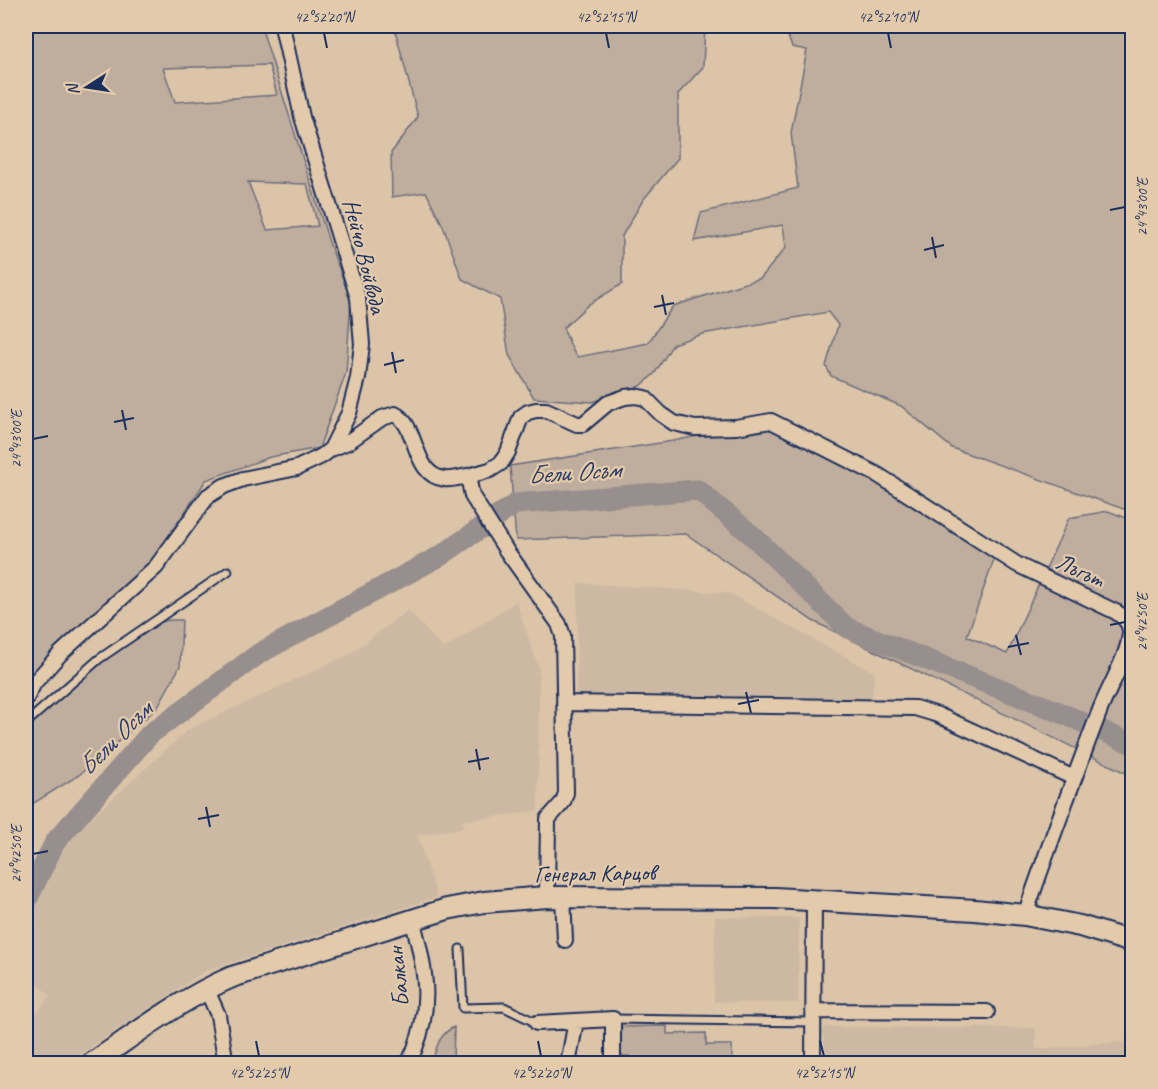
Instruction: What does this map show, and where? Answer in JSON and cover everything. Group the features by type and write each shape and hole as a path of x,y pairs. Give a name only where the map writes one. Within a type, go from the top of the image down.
{"main road":[{"name":"Генерал Карцов","path":"91,1064 206,988 232,977 447,909 484,902 555,897 814,900 1025,915 1080,926 1132,942"}],"street":[{"name":"Нейчо Войвода","path":"282,26 302,117 358,298 362,344 358,378 349,413 331,449"},
{"name":"Лъгът","path":"468,476 490,470 501,463 522,417 536,410 546,410 577,424 583,424 608,402 635,396 645,398 674,423 695,428 736,427 771,421 878,474 1018,565 1121,615 1129,624 1131,633 1128,645 1082,757 1025,915"},
{"path":"26,699 34,683 61,653 156,567 208,496 224,486 243,479 297,468 348,442 382,418 395,414 402,417 406,422 414,447 427,469 435,476 445,479 468,476 472,496 559,624 563,636 566,793 563,802 548,819 555,897 565,940"},
{"path":"564,703 915,708 938,715 1074,778"},
{"path":"813,1064 814,900"},
{"name":"Балкан","path":"408,1064 423,1026 426,997 424,965 412,920"},
{"path":"206,988 218,1015 226,1064"},
{"path":"813,1017 987,1012"},
{"path":"537,1023 613,1019 613,1064"},
{"path":"568,1064 576,1021"}],"lane":[{"path":"26,723 99,658 228,571"},
{"path":"460,949 463,1008 504,1007 537,1023"},
{"path":"613,1019 813,1017"}],"shaded area":[{"path":"26,26 261,26 330,245 351,300 346,373 319,448 270,457 206,480 151,563 109,598 36,673 26,692","holes":["269,65 277,95 175,102 163,68","248,182 307,184 318,226 267,230"]},
{"path":"394,26 705,26 703,67 678,94 678,158 643,200 622,236 622,284 589,304 563,328 578,357 648,343 673,306 761,278 786,247 783,225 694,241 701,213 798,188 791,133 807,50 792,47 784,26 1132,26 1132,512 952,448 901,406 831,376 826,366 838,325 828,312 702,334 673,344 655,373 642,385 592,402 534,398 509,355 500,299 462,279 443,226 426,192 392,197 391,153 418,117"},
{"path":"771,421 997,551 967,636 1007,654 1069,518 1108,511 1132,520 1132,776 813,621 686,534 516,540 510,466 673,441"},
{"path":"578,583 729,593 875,673 871,703 576,700"},
{"path":"516,601 539,669 538,811 462,821 464,828 417,835 437,897 205,971 68,1063 26,1063 26,1017 31,1008 38,1012 50,995 26,976 26,939 36,923 26,914 26,905 51,859 69,838 189,729 350,654 408,610 444,649"},
{"path":"169,620 182,620 180,666 157,708 79,775 26,808 26,738 37,709 139,628"},
{"path":"715,917 799,918 798,1003 714,1002"},
{"path":"667,1026 667,1034 706,1033 706,1045 732,1045 732,1063 628,1063 629,1056 618,1056 619,1027"},
{"path":"454,1027 453,1063 432,1063 445,1033"},
{"path":"824,1027 1036,1028 1036,1049 1132,1041 1132,1063 824,1063"}],"waterway":[{"name":"Бели Осъм","path":"26,902 55,842 150,734 260,653 442,555 515,504 698,490 755,538 847,628 1059,712 1132,744"}]}
